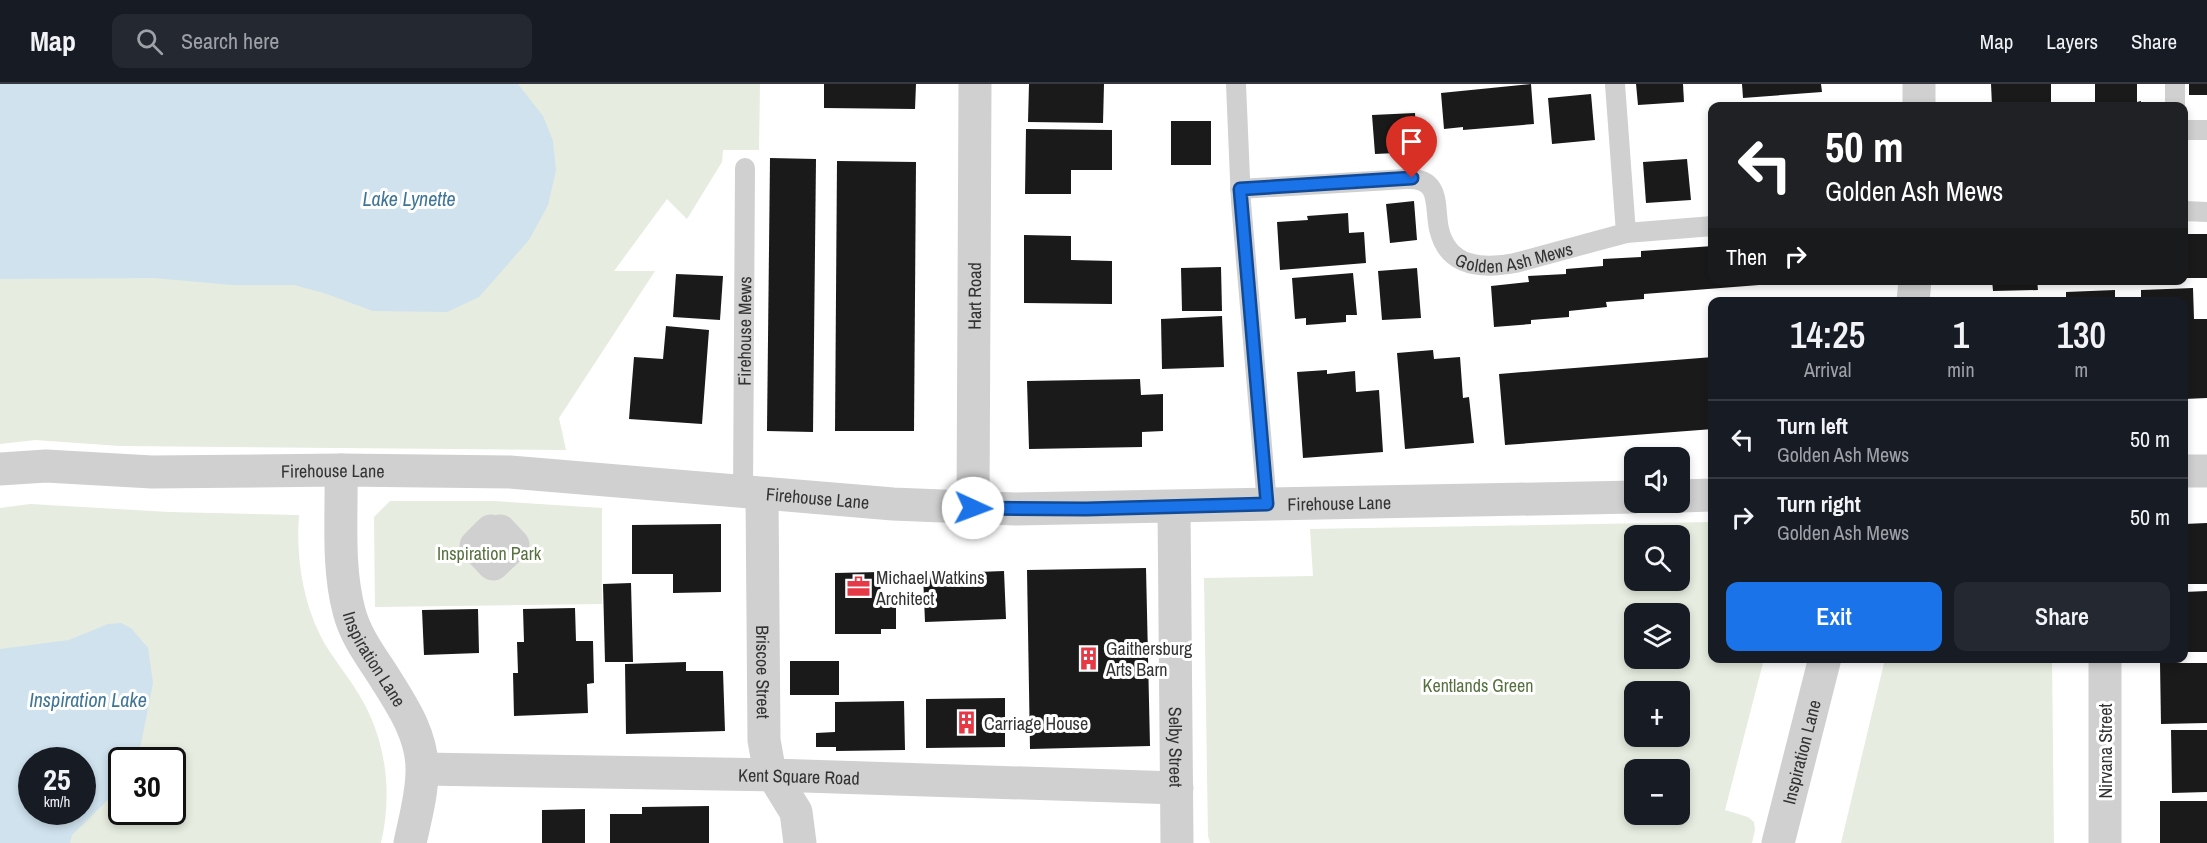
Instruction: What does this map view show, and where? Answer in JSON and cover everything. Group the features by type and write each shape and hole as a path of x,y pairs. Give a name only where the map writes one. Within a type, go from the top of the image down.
{"street":[{"name":"Hart Road","path":"973,508 975,84"},
{"path":"1919,84 1919,102"},
{"name":"Firehouse Lane","path":"0,469 46,466 152,472 341,470 510,472 893,504 973,508 1086,509 1624,496"},
{"name":"Inspiration Lane","path":"341,470 343,566 350,612 357,633 412,726 423,769 421,792 410,843"},
{"path":"2188,471 2207,471"},
{"name":"Briscoe Street","path":"753,493 764,740 773,775 796,812 800,843"},
{"path":"1690,496 1708,495"},
{"name":"Selby Street","path":"1174,507 1177,843"},
{"name":"Inspiration Lane","path":"1778,843 1824,663"},
{"name":"Nirvana Street","path":"2105,663 2105,843"},
{"name":"Kent Square Road","path":"423,769 773,775 1177,788"}],"lane":[{"path":"1236,84 1240,189 1267,504"},
{"path":"1615,84 1626,233"},
{"path":"2175,84 2175,102"},
{"path":"2188,130 2207,130"},
{"name":"Firehouse Mews","path":"745,168 753,493"},
{"name":"Golden Ash Mews","path":"1240,189 1418,180 1428,185 1435,195 1439,227 1445,245 1459,258 1478,267 1515,263 1626,233 1708,226"},
{"path":"2188,211 2207,212"}],"green space":[{"path":"0,84 760,84 759,150 723,150 722,162 687,219 667,199 614,271 655,271 559,418 566,450 120,446 35,440 0,444"},
{"name":"Inspiration Park","path":"390,501 494,501 602,508 602,604 375,607 374,517"},
{"path":"30,504 169,512 299,515 298,546 302,576 314,621 333,657 368,710 381,747 386,804 381,843 0,843 0,508"},
{"name":"Kentlands Green","path":"1708,522 1708,663 1763,663 1725,810 1748,817 1754,822 1752,843 1210,843 1208,836 1204,578 1313,576 1310,529"},
{"path":"1884,663 2052,663 2054,843 1841,843"}],"water":[{"name":"Lake Lynette","path":"0,84 518,84 543,116 553,141 556,170 548,205 529,240 479,297 447,312 373,311 294,285 232,285 154,278 0,279"},
{"name":"Inspiration Lake","path":"121,623 131,628 148,648 153,683 140,747 108,747 108,800 96,812 96,747 18,747 18,825 82,825 72,835 70,843 0,843 0,649 69,640 108,624"}],"building":[{"path":"824,84 916,84 915,109 824,108"},
{"path":"1029,84 1104,84 1103,123 1028,122"},
{"path":"1531,84 1534,124 1463,130 1463,127 1444,129 1441,93"},
{"path":"1636,84 1683,84 1684,102 1638,105"},
{"path":"1742,84 1821,84 1822,92 1743,98"},
{"path":"1991,84 2051,84 2051,102 1992,102"},
{"path":"2095,84 2137,84 2137,102 2095,102"},
{"path":"2189,84 2207,84 2207,95 2189,95"},
{"path":"1591,94 1595,140 1552,144 1548,98"},
{"path":"1415,113 1417,152 1375,154 1372,115"},
{"path":"1171,121 1211,121 1211,165 1171,165"},
{"path":"1026,129 1112,130 1112,170 1071,170 1071,194 1025,194"},
{"path":"770,158 816,159 813,432 767,431"},
{"path":"1687,159 1691,200 1646,203 1643,162"},
{"path":"837,161 916,162 914,431 835,431"},
{"path":"1414,201 1417,240 1390,243 1386,204"},
{"path":"1348,213 1349,233 1364,232 1366,263 1280,270 1277,222 1308,220 1307,216"},
{"path":"2188,234 2207,234 2207,278 2188,278"},
{"path":"1024,235 1071,236 1071,260 1112,261 1112,304 1024,303"},
{"path":"1708,246 1708,285 1759,285 1644,294 1644,299 1606,302 1607,307 1569,311 1569,317 1531,320 1531,324 1494,327 1491,286 1529,282 1528,276 1566,274 1566,269 1603,266 1603,259 1641,257 1641,251"},
{"path":"1221,267 1222,311 1182,311 1181,268"},
{"path":"1417,268 1421,318 1382,320 1378,271"},
{"path":"1353,273 1357,315 1346,315 1346,322 1306,325 1306,318 1295,319 1292,278"},
{"path":"676,274 723,276 720,320 673,317"},
{"path":"1992,285 2038,285 2038,290 1993,291"},
{"path":"2193,288 2194,319 2207,319 2207,398 2188,399 2188,297 2141,297 2141,290"},
{"path":"2115,290 2115,297 2066,297 2066,292"},
{"path":"1222,316 1224,367 1162,369 1161,319"},
{"path":"666,326 709,330 702,424 629,419 634,357 663,359"},
{"path":"1433,350 1434,359 1460,357 1463,398 1469,397 1474,443 1405,449 1397,353"},
{"path":"1708,357 1708,429 1505,445 1499,374"},
{"path":"1327,370 1327,374 1355,371 1356,392 1379,390 1383,452 1303,458 1297,372"},
{"path":"1140,379 1141,395 1163,394 1163,431 1142,432 1142,447 1029,449 1027,381"},
{"path":"2207,523 2207,584 2188,584 2188,524"},
{"path":"721,524 721,592 673,593 673,574 632,574 632,525"},
{"name":"Gaithersburg Arts Barn","path":"1146,568 1150,746 1030,749 1027,570"},
{"path":"1004,571 1006,619 925,622 923,574"},
{"path":"880,572 881,600 896,600 896,629 881,629 881,634 835,634 835,573"},
{"path":"631,583 633,662 605,662 603,584"},
{"path":"2207,591 2207,652 2188,652 2188,592"},
{"path":"575,608 576,641 593,641 594,683 587,684 588,713 514,716 513,673 518,673 517,642 524,642 523,609"},
{"path":"478,609 479,653 424,655 422,610"},
{"path":"790,661 839,661 839,695 790,695"},
{"path":"686,662 686,671 723,671 725,731 626,734 625,664"},
{"path":"2160,663 2207,663 2207,723 2161,724"},
{"name":"Carriage House","path":"1005,698 1005,747 926,748 926,699"},
{"path":"904,701 905,750 836,751 836,747 816,747 816,733 835,732 835,702"},
{"path":"2171,730 2207,730 2207,792 2172,793"},
{"path":"2160,801 2207,801 2207,843 2160,843"},
{"path":"709,806 709,843 610,843 610,814 642,814 642,807"},
{"path":"585,809 585,843 542,843 542,810"}],"place":[{"name":"Michael Watkins Architect","path":"858,587"},
{"name":"Gaithersburg Arts Barn","path":"1088,658"},
{"name":"Carriage House","path":"966,723"}],"route":[{"path":"973,508 1086,509 1267,504 1240,189 1412,178"}]}
